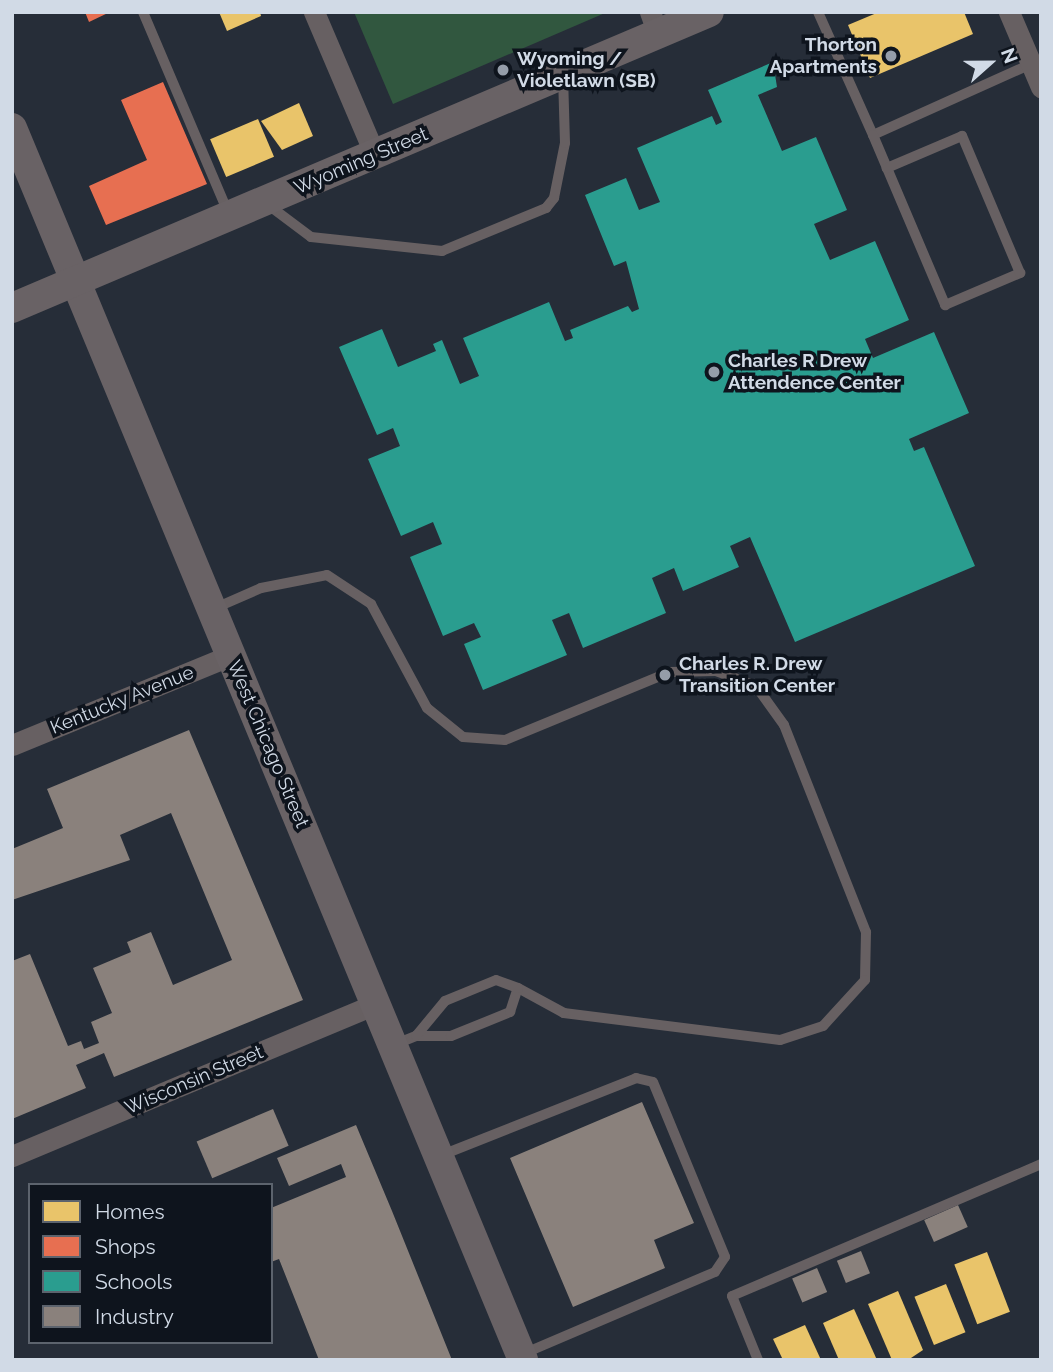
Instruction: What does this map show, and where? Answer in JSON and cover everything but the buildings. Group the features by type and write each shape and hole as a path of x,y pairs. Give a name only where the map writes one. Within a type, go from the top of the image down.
{"street":[{"path":"314,12 375,155"},
{"name":"Wyoming Street","path":"12,308 563,75 654,23 709,12"},
{"path":"1009,12 1041,87"},
{"name":"West Chicago Street","path":"12,128 376,1004 405,1041 439,1156 522,1357"},
{"name":"Kentucky Avenue","path":"14,740 231,655"},
{"name":"Wisconsin Street","path":"12,1156 376,1004"}],"lane":[{"path":"143,12 230,216"},
{"path":"818,12 945,305 1020,273 962,136 887,168"},
{"path":"873,135 1031,64"},
{"path":"264,202 311,237 432,251 546,208 554,198 565,143 563,75"},
{"path":"212,609 261,588 327,575 371,604 427,708 463,737 505,740 670,672 716,671 756,686 784,725 866,932 865,980 823,1026 780,1040 564,1013 518,988 496,981 445,1001 405,1041"},
{"path":"405,1041 452,1036 510,1012 518,988"},
{"path":"439,1156 636,1078 653,1083 724,1257 715,1272 522,1357"},
{"path":"758,1360 732,1296 1041,1164"}],"green space":[{"path":"354,12 604,12 605,13 393,104"}],"place":[{"name":"Thorton Apartments","path":"891,56"},
{"name":"Wyoming / Violetlawn (SB)","path":"503,70"},
{"name":"Charles R Drew Attendence Center","path":"714,372"},
{"name":"Charles R. Drew Transition Center","path":"665,675"}]}
